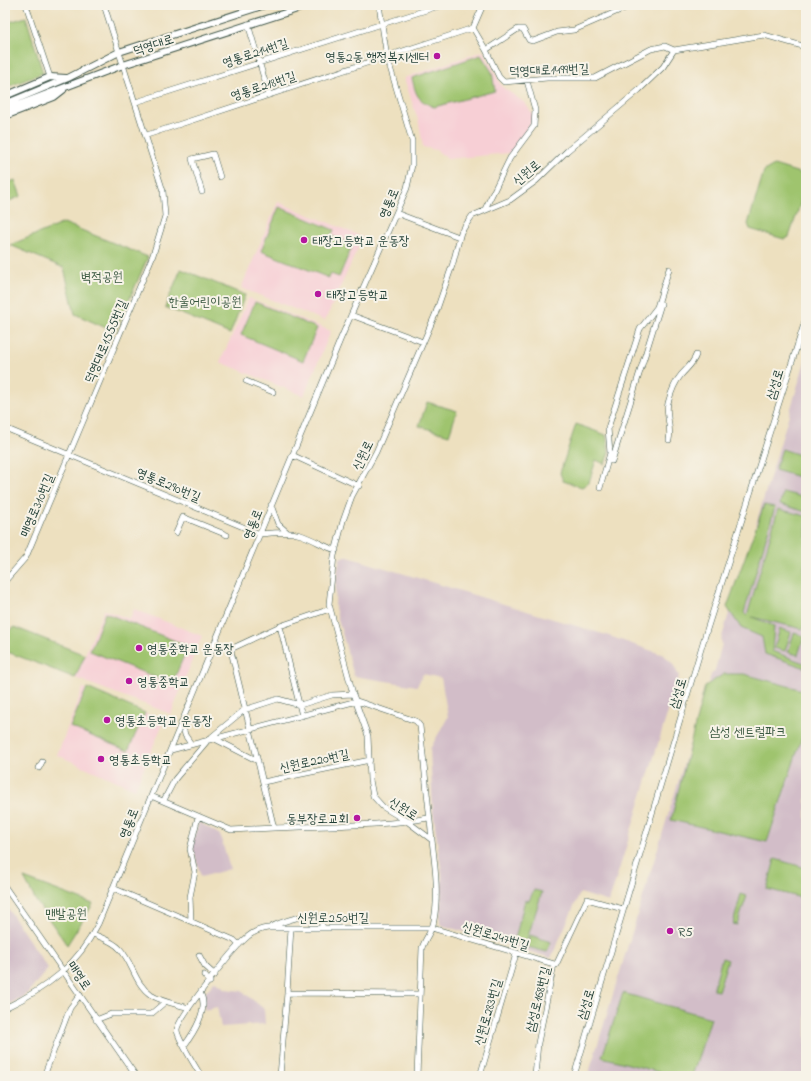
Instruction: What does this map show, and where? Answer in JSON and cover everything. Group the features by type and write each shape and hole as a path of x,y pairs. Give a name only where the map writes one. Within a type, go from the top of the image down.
{"main road":[{"name":"덕영대로","path":"6,107 119,52 265,5"},
{"name":"덕영대로","path":"6,107 71,85 123,65 310,5"},
{"path":"5,96 50,77 68,78"},
{"path":"5,116 54,97 71,85"}],"street":[{"path":"26,5 50,77"},
{"name":"덕영대로1555번길","path":"70,454 153,255 165,216 163,191 147,135 104,5"},
{"name":"영통로","path":"5,1008 29,997 65,972 77,958 93,934 171,750 292,455 407,188 412,165 412,141 387,57 379,5"},
{"name":"영통로214번길","path":"136,102 442,5"},
{"path":"473,28 483,5"},
{"path":"486,50 518,29 523,29 529,40 533,41 557,32 574,30 631,5"},
{"path":"248,24 269,95"},
{"name":"덕영대로1499번길","path":"473,28 499,77 504,82 547,78 595,78 651,49 665,46 674,50"},
{"name":"영통로218번길","path":"147,135 473,28"},
{"path":"674,50 764,35 806,47"},
{"name":"신원로","path":"432,840 408,822 383,808 375,800 370,780 368,736 358,701 353,694 330,608 329,595 336,550 343,521 352,496 359,486 376,452 423,342 437,307 459,237 472,216 510,200 536,181 567,151 639,90 663,67 674,50"},
{"path":"484,211 510,158 534,126 535,110 527,81"},
{"path":"202,192 192,159 213,154 220,177"},
{"path":"396,213 459,237"},
{"path":"670,269 602,488 610,453 608,428 641,327 657,306 670,269"},
{"path":"351,315 423,342"},
{"name":"삼성로","path":"574,1076 704,639 806,318"},
{"path":"669,440 671,435 667,410 672,388 681,375 693,363 696,355"},
{"path":"246,381 273,392"},
{"name":"영통로290번길","path":"5,428 260,534"},
{"name":"매영로310번길","path":"5,582 26,557 70,454"},
{"path":"292,455 359,486"},
{"path":"271,506 278,524 287,532"},
{"path":"176,533 183,518 226,536"},
{"path":"260,534 287,532 302,535 326,547 336,550"},
{"path":"274,828 251,729 244,710 231,651 233,648 280,626 330,608"},
{"path":"280,626 302,716"},
{"path":"164,800 175,779 211,739 244,710 278,699 300,704 332,695 353,694"},
{"path":"171,750 358,701 418,723 428,818 432,840 436,894 434,921 422,948 417,1076"},
{"path":"182,722 185,735 191,744"},
{"path":"211,739 258,761"},
{"name":"신원로220번길","path":"263,782 370,760"},
{"path":"39,768 42,762"},
{"path":"151,796 164,800 198,817 230,830 408,822 428,818"},
{"path":"191,921 190,897 194,872 190,849 198,817"},
{"name":"매영로","path":"5,887 136,1076"},
{"path":"113,888 234,940 239,944"},
{"name":"삼성로168번길","path":"535,1076 538,1042 554,964 556,965 587,899 623,909"},
{"path":"268,928 281,922 304,916 318,917 323,928"},
{"name":"신원로250번길","path":"184,1046 178,1034 177,1028 188,1008 239,944 259,930 268,928 432,928"},
{"path":"280,1076 291,928"},
{"name":"신원로247번길","path":"432,928 554,964"},
{"path":"93,934 110,941 120,949 141,986 151,995 166,1002 188,1008"},
{"path":"199,954 205,966 215,976"},
{"name":"신원로283번길","path":"480,1076 516,954"},
{"path":"204,975 210,982"},
{"path":"287,993 420,994"},
{"path":"44,1076 70,1008 80,994"},
{"path":"200,994 202,997 200,1019 184,1046 201,1076"},
{"path":"96,1020 111,1014 151,1014 166,1002"},
{"path":"230,1076 247,1076"}],"shaded area":[{"path":"483,51 501,86 525,103 534,116 527,132 518,146 510,153 448,159 436,150 423,147 419,123 404,78"},
{"path":"278,202 363,237 325,321 241,288"},
{"path":"249,298 331,331 304,396 220,362"},
{"path":"806,358 806,1076 588,1076 711,675 715,670 722,644 721,640"},
{"path":"345,556 606,635 664,655 673,664 679,676 609,902 580,893 551,958 441,925 442,874 433,812 430,749 448,717 441,678 423,674 417,686 354,676 335,608 336,581 340,558"},
{"path":"134,609 202,636 171,714 75,678 104,610 130,619"},
{"path":"83,688 164,721 135,789 57,755"},
{"path":"199,822 220,835 230,869 201,877 192,845"},
{"path":"5,904 48,969 23,998 5,1005"},
{"path":"215,981 226,989 242,991 264,1009 265,1024 221,1027 217,1007 205,1010 204,1007 205,993"}],"green space":[{"path":"26,17 43,73 5,88 5,20 6,23"},
{"path":"481,55 492,72 495,91 434,107 424,102 416,93 412,78"},
{"path":"774,165 806,175 806,187 789,237 784,239 750,229 748,224 764,171"},
{"path":"15,180 21,196 5,203 5,184"},
{"name":"태장고등학교 운동장","path":"279,207 334,230 331,236 353,244 339,277 331,274 329,278 261,251"},
{"name":"벽적공원","path":"64,223 148,257 115,332 75,314 64,268 10,245"},
{"name":"한울어린이공원","path":"181,269 245,295 230,334 165,307"},
{"path":"255,302 317,328 303,361 241,335"},
{"path":"427,402 457,411 449,435 419,426"},
{"path":"576,424 606,435 609,452 605,464 596,460 589,482 582,487 563,481 560,473"},
{"path":"782,449 806,457 806,479 775,470"},
{"path":"783,492 806,498 806,512 780,504"},
{"path":"764,505 775,507 744,613 747,616 778,509 806,516 806,560 803,571 806,573 806,620 803,629 752,617 774,626 772,651 806,664 806,668 765,654 762,637 741,628 727,607"},
{"name":"영통중학교 운동장","path":"105,613 188,646 172,684 90,651"},
{"path":"14,627 85,655 75,678 5,651 5,634"},
{"path":"780,629 791,632 785,651 774,648"},
{"path":"794,633 804,636 798,655 788,652"},
{"name":"삼성 센트럴파크","path":"724,674 744,674 806,691 806,725 767,842 671,820 705,686"},
{"name":"영통초등학교 운동장","path":"87,688 145,713 128,751 70,727"},
{"path":"775,859 806,868 806,899 767,889"},
{"name":"맨발공원","path":"24,878 93,904 67,945 36,901"},
{"path":"534,890 542,892 525,946 514,943 525,900 529,901"},
{"path":"741,894 747,896 737,925 733,924"},
{"path":"530,935 551,942 547,952 527,947"},
{"path":"722,958 728,960 718,991 713,990"},
{"path":"623,993 711,1018 692,1076 674,1076 602,1057"}],"place":[{"name":"영통2동 행정복지센터","path":"437,56"},
{"name":"태장고등학교 운동장","path":"304,240"},
{"name":"태장고등학교","path":"318,294"},
{"name":"영통중학교 운동장","path":"139,648"},
{"name":"영통중학교","path":"129,681"},
{"name":"영통초등학교 운동장","path":"107,720"},
{"name":"영통초등학교","path":"101,759"},
{"name":"동부장로교회","path":"357,818"},
{"name":"R5","path":"670,931"}]}
